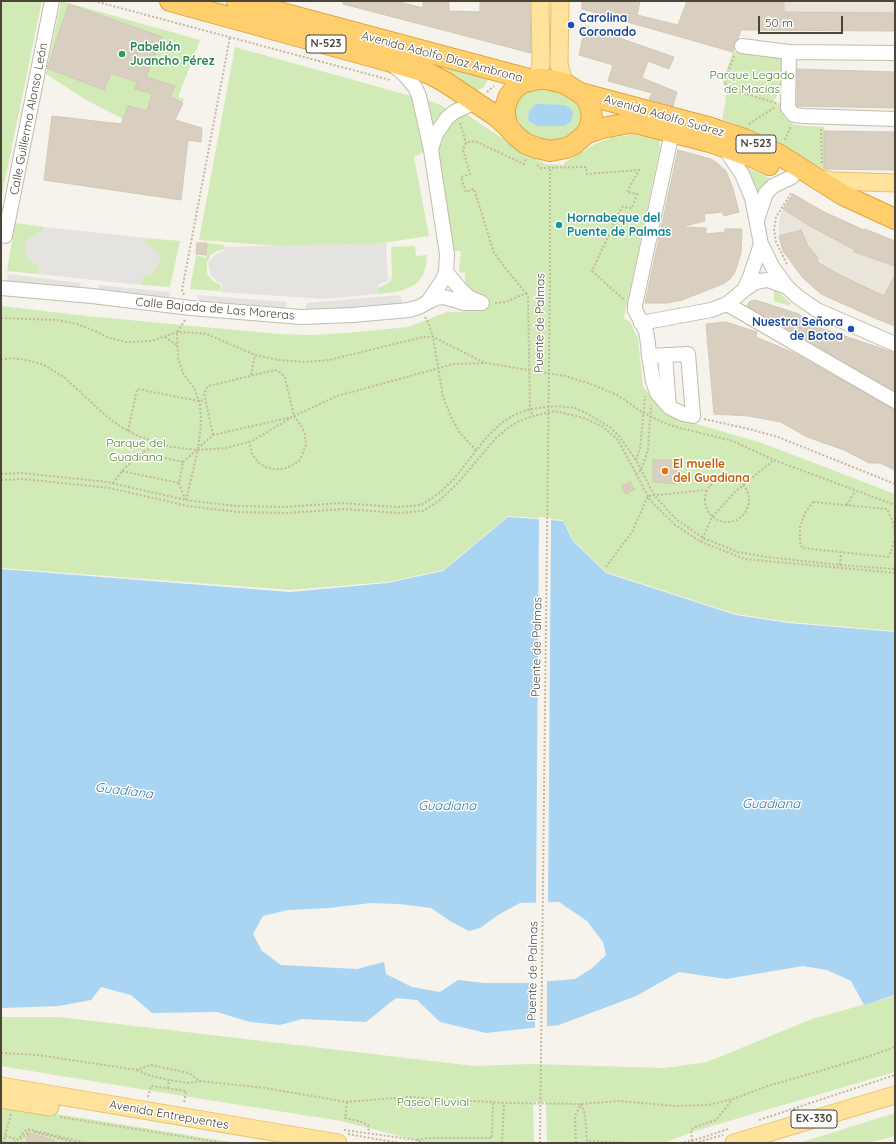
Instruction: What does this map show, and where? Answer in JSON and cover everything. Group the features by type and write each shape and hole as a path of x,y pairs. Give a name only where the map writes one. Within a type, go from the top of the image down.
{"highway":[{"name":"Avenida Adolfo Díaz Ambrona","path":"170,1 428,73 445,82 496,116 508,127"},
{"name":"Avenida Adolfo Díaz Ambrona","path":"237,1 497,80 534,80"},
{"name":"N-523","path":"534,80 546,79 572,88"},
{"path":"508,127 505,107 509,96 515,88 522,83 534,80"},
{"path":"572,88 587,99 590,107 592,117 587,133"},
{"name":"Avenida Adolfo Suárez","path":"572,88 744,139 818,170 843,195 895,219"},
{"name":"Avenida Adolfo Suárez","path":"587,133 602,128 629,123 654,127 722,146 755,158 792,177 835,206 895,233"},
{"name":"N-523","path":"508,127 526,144 537,148 550,159 573,145 587,133"}],"main road":[{"path":"534,80 541,64 540,1"},
{"path":"560,1 559,64 572,88"},
{"path":"818,170 833,181 895,183"},
{"name":"Avenida Entrepuentes","path":"1,1086 338,1143"},
{"name":"EX-330","path":"734,1135 895,1095"},
{"name":"Avenida Entrepuentes","path":"6,1104 274,1143"},
{"name":"EX-330","path":"770,1143 895,1104"}],"street":[{"name":"Calle Guillermo Alonso León","path":"5,236 52,1"},
{"path":"742,46 789,52 895,53"},
{"path":"789,52 788,108 794,115 895,119"},
{"path":"388,61 404,74 415,87 431,150 447,254 446,272 442,281 424,305"},
{"path":"431,150 436,134 447,118 454,112 467,106"},
{"path":"649,356 688,354 693,416 683,414 669,407 657,393 653,381 649,356 646,331 636,313 635,306 672,132"},
{"path":"722,146 742,174 752,198 761,244 773,268 788,287 798,297 816,310 895,344"},
{"path":"757,220 766,193 773,186 792,177"},
{"path":"744,290 761,244"},
{"path":"446,272 453,282 470,298 482,303"},
{"path":"641,323 711,310 727,304 744,290 760,280 775,282 788,287"},
{"name":"Calle Bajada de Las Moreras","path":"1,288 92,296 191,308 301,317 353,315 409,310 424,305 436,298 444,297 464,303 482,303"},
{"path":"727,304 895,401"},
{"path":"665,355 669,407"}],"path":[{"path":"94,1 392,81"},
{"path":"186,500 198,450 201,424 199,402 194,388 183,373 178,359 177,332 191,308 182,290 230,37"},
{"path":"742,46 736,50 725,80 726,88 779,104 749,124"},
{"path":"467,106 459,120 466,143 463,150 470,174 461,177 466,192 474,189 494,253 528,296 528,370 530,409 533,416"},
{"path":"782,146 793,122"},
{"path":"814,128 821,128 818,170"},
{"path":"466,143 471,141 477,142 524,164 527,159 541,168 550,159 586,167 586,174 639,170 627,192 637,194 632,208 622,207 592,271 628,304 635,306"},
{"name":"Puente de Palmas","path":"540,1143 550,279 550,159"},
{"path":"482,303 506,302 526,293"},
{"path":"424,305 433,337 443,397 460,433 476,450"},
{"path":"1,318 57,320 95,331 109,338 127,342 152,341 177,332 207,334 255,355 279,360 306,362 329,360 423,337 433,337 486,363"},
{"path":"165,337 177,345"},
{"path":"251,375 255,355"},
{"path":"1,360 11,358 42,364 64,377 106,415 128,431 171,447 198,450 226,448 249,442 294,416 337,396 454,364 486,363 572,378 591,384 617,395 650,417 676,427 733,441 774,460 895,505"},
{"path":"213,435 204,393 208,386 275,370 281,373 285,378 294,416 302,427 306,444 301,457 291,466 274,470 265,467 258,462 252,454 249,442"},
{"path":"128,431 137,389 199,402 205,400"},
{"path":"636,474 641,470 648,450 653,394 657,393"},
{"path":"1,474 21,473 113,483 186,500 236,506 285,507 342,503 398,507 421,505 438,494 454,479 486,438 500,424 514,415 530,409 557,406 575,408 611,428 619,436 636,460 654,495 676,519 703,538 738,552 767,557 895,569"},
{"path":"1,480 23,479 109,488 188,506 238,512 287,513 344,509 400,513 423,512 440,500 456,485 496,438 508,428 519,421 533,416 555,412 584,418 602,427 618,440 648,496 675,525 701,542 729,554 746,559 895,573"},
{"path":"186,500 179,483 184,462 213,435 294,416"},
{"path":"693,416 778,437 895,484"},
{"path":"113,483 122,471 142,453 160,444"},
{"path":"142,453 184,462"},
{"path":"701,542 712,517 736,491 774,460"},
{"path":"122,471 179,483"},
{"path":"723,478 731,478 738,480 744,485 748,491 749,498 748,506 740,518 734,521 726,522 719,521 712,517 705,505 704,497 710,484 723,478"},
{"path":"648,496 706,490"},
{"path":"847,505 855,491"},
{"path":"606,567 632,532 648,496"},
{"path":"813,502 887,509 893,522 894,538 891,552 888,557 841,552 802,548 800,542 800,527 804,513 813,502"},
{"path":"840,565 841,552"},
{"path":"1,1053 38,1055 137,1070 148,1075 189,1083 200,1081 265,1088 347,1102 407,1097 504,1103 581,1104 619,1101 676,1106 708,1105 733,1099 768,1086 864,1058 895,1046"},
{"path":"137,1070 151,1065 189,1073 200,1081"},
{"path":"756,1121 895,1076"},
{"path":"168,1088 169,1080"},
{"path":"148,1098 151,1086 186,1091 183,1104"},
{"path":"692,1141 691,1130 694,1127 716,1120 733,1099"},
{"path":"347,1102 345,1118 359,1121 368,1125 369,1134"},
{"path":"417,1140 428,1138 492,1138 493,1102"},
{"path":"502,1143 504,1103"},
{"path":"3,1143 5,1136 6,1104"},
{"path":"576,1143 575,1116 581,1104"},
{"path":"581,1104 585,1114 587,1141 635,1143"},
{"path":"59,1116 223,1143"},
{"path":"14,1143 27,1129 87,1143"},
{"path":"5,1136 19,1140 29,1131 78,1143"},
{"path":"680,1143 734,1135"}],"shaded area":[{"path":"712,1 895,1 895,31 741,30 747,10"},
{"path":"793,194 824,212 863,230 865,229 895,241 895,326 821,294 803,278 783,251 779,236 779,220 783,209"},
{"path":"44,227 146,238 146,244 153,247 158,253 160,259 158,267 152,274 143,277 141,285 38,274 39,266 32,263 27,258 24,251 26,242 32,236 43,232"},
{"path":"386,243 388,281 378,285 378,294 324,299 221,292 222,284 215,280 210,274 208,263 215,255 224,251 225,247"},
{"path":"8,274 81,283 79,291 7,282"},
{"path":"99,285 170,292 169,300 98,293"},
{"path":"198,295 287,302 286,309 199,303"},
{"path":"400,295 402,304 355,309 306,310 306,303"}],"green space":[{"path":"1,1 42,1 1,199"},
{"name":"Pabellón Juancho Pérez","path":"61,1 200,40 178,97 184,99 171,129 123,119 88,101 46,74"},
{"path":"194,1 217,1 490,76 484,87 473,93"},
{"path":"235,47 411,96 424,152 414,157 429,236 368,245 305,248 199,240"},
{"name":"Parque Legado de Macías","path":"733,52 784,55 781,89 773,102 780,103 781,112 786,119 794,125 824,127 824,169 761,134 722,119 726,99 723,80"},
{"path":"544,87 561,92 580,104 584,122 570,138 549,142 534,139 516,124 513,107 522,93"},
{"path":"425,99 443,106 447,110 430,128"},
{"name":"Parque del Guadiana","path":"462,113 469,116 524,153 546,164 564,165 564,163 597,143 613,137 632,135 646,136 659,140 660,147 624,318 630,322 638,338 643,387 669,416 762,443 895,494 895,631 790,622 736,614 606,572 574,541 563,520 508,516 443,570 387,582 290,590 1,568 1,306 87,316 278,334 312,335 408,327 447,312 481,311 488,307 489,297 478,295 465,283 465,273 459,272 461,251 453,251 437,151 441,133"},
{"path":"743,165 773,180 756,193"},
{"path":"15,223 44,227 43,232 38,233 32,263 40,266 38,274 7,271"},
{"path":"146,238 180,241 170,287 141,285"},
{"path":"207,243 224,245 225,249 217,251 211,255 207,263 207,274 213,281 221,285 220,291 190,289 196,255 206,258"},
{"path":"415,246 416,256 427,255 423,275 416,284 406,289 378,294 378,288 390,282 392,277 391,247"},
{"path":"774,288 790,303 790,306 774,301"},
{"name":"Paseo Fluvial","path":"895,996 895,1072 695,1131 664,1143 547,1143 546,1102 533,1102 534,1143 427,1143 341,1121 1,1066 1,1017 59,1017 474,1066 532,1064 665,1068 707,1062 812,1019"},
{"path":"1,1105 101,1121 237,1143 1,1143"},
{"path":"895,1113 895,1136 867,1143 799,1143"}],"water":[{"path":"536,104 565,105 573,112 572,119 565,126 537,126 528,120 529,111"},
{"name":"Guadiana","path":"508,517 563,521 573,541 606,573 736,615 789,623 895,632 895,995 864,1005 851,981 827,970 803,966 726,979 679,972 636,996 559,1025 486,1033 440,1022 417,1000 396,998 366,1022 302,1019 280,1025 250,1022 217,1012 152,1013 131,995 101,987 91,1000 59,1006 1,1008 1,569 290,592 387,583 443,571","holes":["559,902 587,921 603,942 606,955 591,969 575,979 527,983 484,983 458,980 440,992 412,987 386,974 384,962 357,969 281,965 262,951 253,934 263,916 288,910 329,908 371,903 399,904 431,908 450,921 469,931 480,928 498,915 520,903"]}],"pier":[{"path":"539,517 551,518 548,904 536,904"},
{"path":"547,979 547,1028 535,1029 535,981"}],"building":[{"path":"344,1 396,1 423,8 423,1 449,1 449,11 480,12 480,1 530,1 531,53 343,4"},
{"path":"582,1 640,1 637,15 678,25 687,1 784,1 784,12 895,13 895,31 741,30 734,45 733,52 582,9"},
{"path":"69,4 162,37 146,77 175,86 170,97 183,103 175,120 202,128 201,142 188,140 181,200 44,180 52,116 121,124 128,106 147,111 152,94 135,89 137,82 111,73 104,90 47,68"},
{"path":"585,26 674,57 669,69 648,61 642,78 677,92 673,106 649,99 652,93 608,81 613,65 579,55"},
{"path":"797,69 895,72 895,108 797,106"},
{"path":"824,131 895,132 895,170 824,169"},
{"path":"678,150 711,159 726,171 733,189 739,212 724,216 722,212 704,214 705,221 681,227 706,228 706,234 725,232 725,229 742,229 741,253 735,272 730,279 723,284 682,300 667,303 645,303"},
{"path":"793,194 824,212 864,230 865,229 895,241 895,266 854,252 855,250 810,226 783,209"},
{"path":"801,230 808,246 818,258 817,262 840,275 884,296 895,275 895,326 821,294 803,278 783,251 779,236"},
{"path":"197,243 207,243 206,255 196,254"},
{"path":"755,300 799,314 809,324 895,353 895,391 747,306 749,302"},
{"path":"726,322 757,332 756,337 794,353 895,409 895,470 880,463 869,463 844,450 807,437 781,422 748,416 714,414 706,324"},
{"name":"El muelle del Guadiana","path":"653,460 677,460 677,484 653,482"},
{"path":"630,482 635,489 626,494 622,486"},
{"path":"28,1133 54,1140 54,1143 26,1143"}],"place":[{"name":"Carolina Coronado","path":"571,25"},
{"name":"Pabellón Juancho Pérez","path":"122,54"},
{"name":"Hornabeque del Puente de Palmas","path":"559,225"},
{"name":"Nuestra Señora de Botoa","path":"851,329"},
{"name":"El muelle del Guadiana","path":"665,471"}]}
